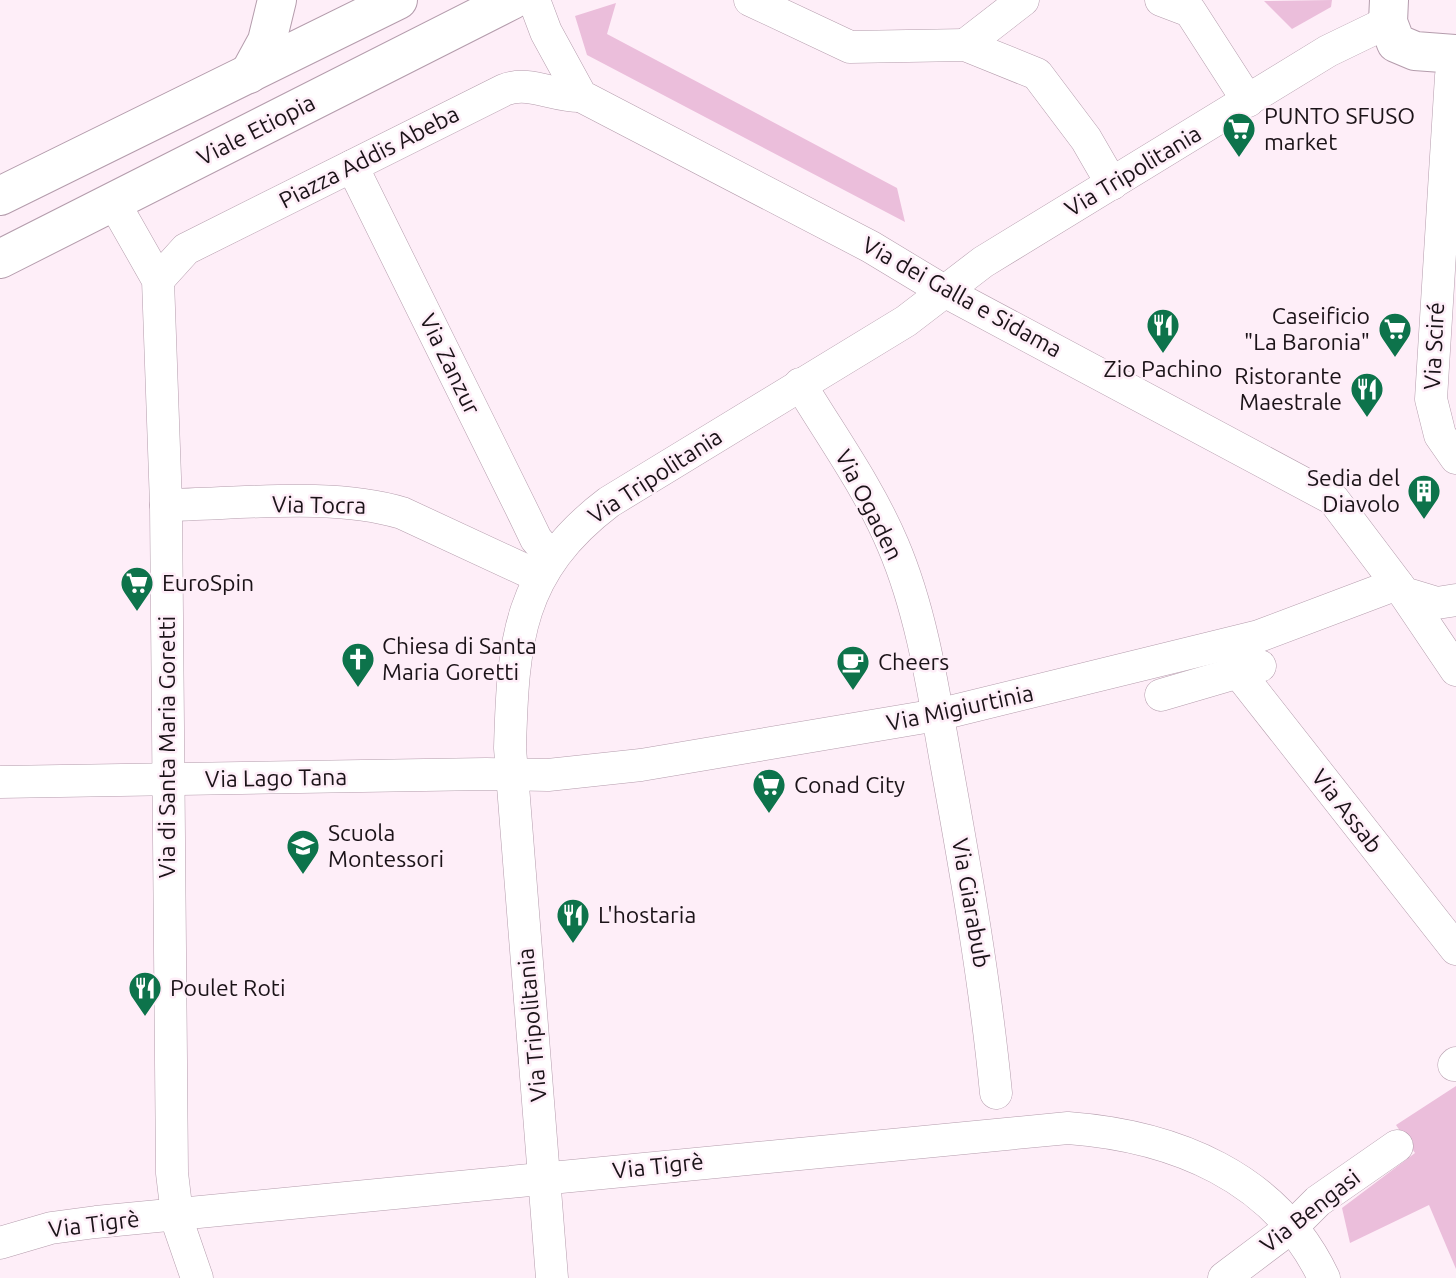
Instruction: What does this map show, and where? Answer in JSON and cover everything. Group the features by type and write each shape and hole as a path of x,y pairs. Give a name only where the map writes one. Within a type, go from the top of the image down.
{"main road":[{"path":"249,74 267,41 277,0"},
{"path":"0,196 398,0"},
{"name":"Viale Etiopia","path":"0,259 512,0"},
{"path":"1388,11 1392,37 1404,48 1456,56"}],"street":[{"path":"534,0 546,32 581,96"},
{"path":"750,0 850,47 965,45 1037,74 1086,139 1112,184"},
{"path":"965,45 1024,0"},
{"path":"1161,0 1190,11 1248,101"},
{"name":"Via Tripolitania","path":"552,1278 511,774 512,670 523,620 546,568 570,535 609,502 906,321 983,262 1248,101 1388,11"},
{"name":"Via Sciré","path":"1456,56 1451,76 1430,399 1436,426 1456,458"},
{"name":"Piazza Addis Abeba","path":"158,280 186,248 510,88 529,86 557,95 581,96"},
{"name":"Via dei Galla e Sidama","path":"581,96 871,247 944,291 1093,368 1340,504 1401,589"},
{"name":"Via Zanzur","path":"352,166 537,538 546,568"},
{"path":"113,201 158,280"},
{"name":"Via di Santa Maria Goretti","path":"158,280 166,505 172,1173 176,1215 197,1278"},
{"name":"Via Ogaden","path":"800,384 859,479 898,557 919,627 937,715"},
{"name":"Via Tocra","path":"166,505 349,502 380,506 546,568"},
{"path":"1401,589 1437,603 1456,600"},
{"path":"1401,589 1454,666"},
{"name":"Via Migiurtinia","path":"511,774 548,775 641,765 937,715 1259,636 1401,589"},
{"path":"1454,666 1447,641 1456,622"},
{"name":"Via Assab","path":"1161,695 1250,669 1456,949"},
{"name":"Via Giarabub","path":"937,715 984,979 996,1093"},
{"name":"Via Lago Tana","path":"0,782 511,774"},
{"name":"Via Tigrè","path":"0,1243 51,1228 545,1177 1068,1128 1128,1134 1185,1152 1248,1186 1293,1226 1324,1278"},
{"name":"Via Bengasi","path":"1224,1278 1293,1226 1318,1201 1397,1146"}],"shaded area":[{"path":"1332,0 1331,7 1292,29 1264,1"},
{"path":"616,3 607,34 897,188 905,222 587,55 575,16"},
{"path":"1456,1086 1456,1269 1429,1205 1350,1243 1342,1208 1415,1153 1396,1125"}],"place":[{"name":"PUNTO SFUSO market","path":"1239,159"},
{"name":"Zio Pachino","path":"1163,355"},
{"name":"Caseificio \"La Baronia\"","path":"1395,359"},
{"name":"Ristorante Maestrale","path":"1367,419"},
{"name":"Sedia del Diavolo","path":"1424,521"},
{"name":"EuroSpin","path":"137,613"},
{"name":"Chiesa di Santa Maria Goretti","path":"358,689"},
{"name":"Cheers","path":"853,692"},
{"name":"Conad City","path":"769,815"},
{"name":"Scuola Montessori","path":"303,876"},
{"name":"L'hostaria","path":"573,945"},
{"name":"Poulet Roti","path":"145,1018"}]}
